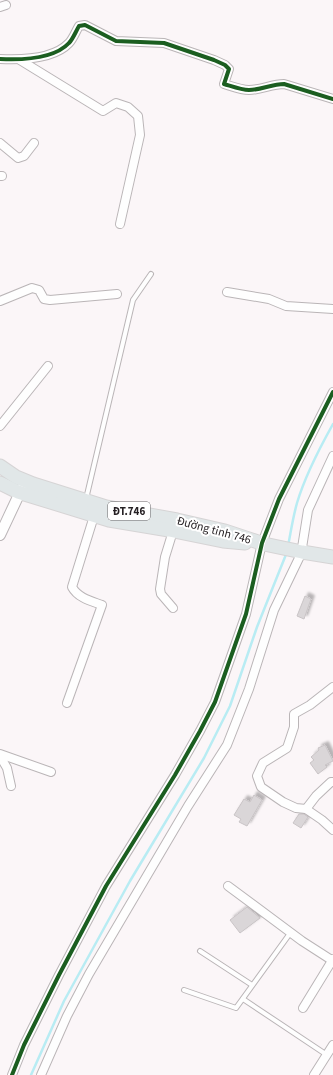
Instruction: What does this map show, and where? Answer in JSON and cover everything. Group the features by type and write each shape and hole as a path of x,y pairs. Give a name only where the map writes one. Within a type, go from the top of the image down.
{"main road":[{"name":"Đường tỉnh 746","path":"0,466 25,481 106,507 177,520 225,531 262,544"},
{"name":"Đường tỉnh 746","path":"0,482 20,493 94,516 133,525 173,530 223,541 262,544"},
{"name":"ĐT.746","path":"262,544 302,552 333,556"}],"street":[{"path":"0,59 20,60 55,53 69,43 79,26 85,25 116,41 164,43 214,60 225,65 229,69 224,84 248,90 284,84 333,99"},
{"path":"20,60 103,111 116,103 128,107 138,116 140,135 120,224"},
{"path":"0,143 18,158 24,156 34,143"},
{"path":"0,301 32,288 38,290 44,299 50,300 117,294"},
{"path":"227,292 269,299 286,306 333,310"},
{"path":"0,426 48,366"},
{"path":"12,1075 24,1045 59,975 103,893 186,756 215,702 246,614 262,544 279,499 333,392"},
{"path":"41,1075 67,1016 89,974 188,806 226,745 249,690 274,610 296,568 302,552 308,510 333,456"},
{"path":"0,536 25,481"},
{"path":"67,703 102,605 82,597 75,592 72,587 94,516"},
{"path":"173,530 165,557 160,589 161,594 173,608"},
{"path":"333,687 310,705 294,714 294,727 287,748 263,762 257,776 261,787 283,802 296,808 306,809 333,830"},
{"path":"0,755 51,772"},
{"path":"0,755 7,768 11,786"},
{"path":"306,809 316,796 331,782 333,782"},
{"path":"228,886 291,932 333,960 303,1008"},
{"path":"314,1075 333,1045"}],"lane":[{"path":"86,501 133,300 151,274"},
{"path":"184,990 236,1008 291,932"},
{"path":"200,951 252,985"},
{"path":"243,999 327,1055"}],"building":[{"path":"305,596 311,599 304,619 297,616"},
{"path":"325,745 333,761 325,765 327,767 318,774 310,763 314,760 311,757 319,750 318,748"},
{"path":"254,795 262,800 247,826 239,822 241,819 234,815 244,799 250,802"},
{"path":"299,814 304,814 308,817 301,828 293,823"},
{"path":"247,907 260,918 240,933 230,920"}],"waterway":[{"path":"288,546 294,514 300,493 313,463 333,424"},
{"path":"31,1075 64,1001 130,881 204,758 230,706 257,627 287,552"}],"cycle path":[{"path":"0,59 27,59 55,52 69,43 79,26 85,25 116,41 164,43 214,60 225,65 229,69 224,84 236,88 253,90 284,84 333,99"},
{"path":"12,1075 24,1045 106,886 175,775 215,702 246,614 262,543 279,499 333,392"}]}
